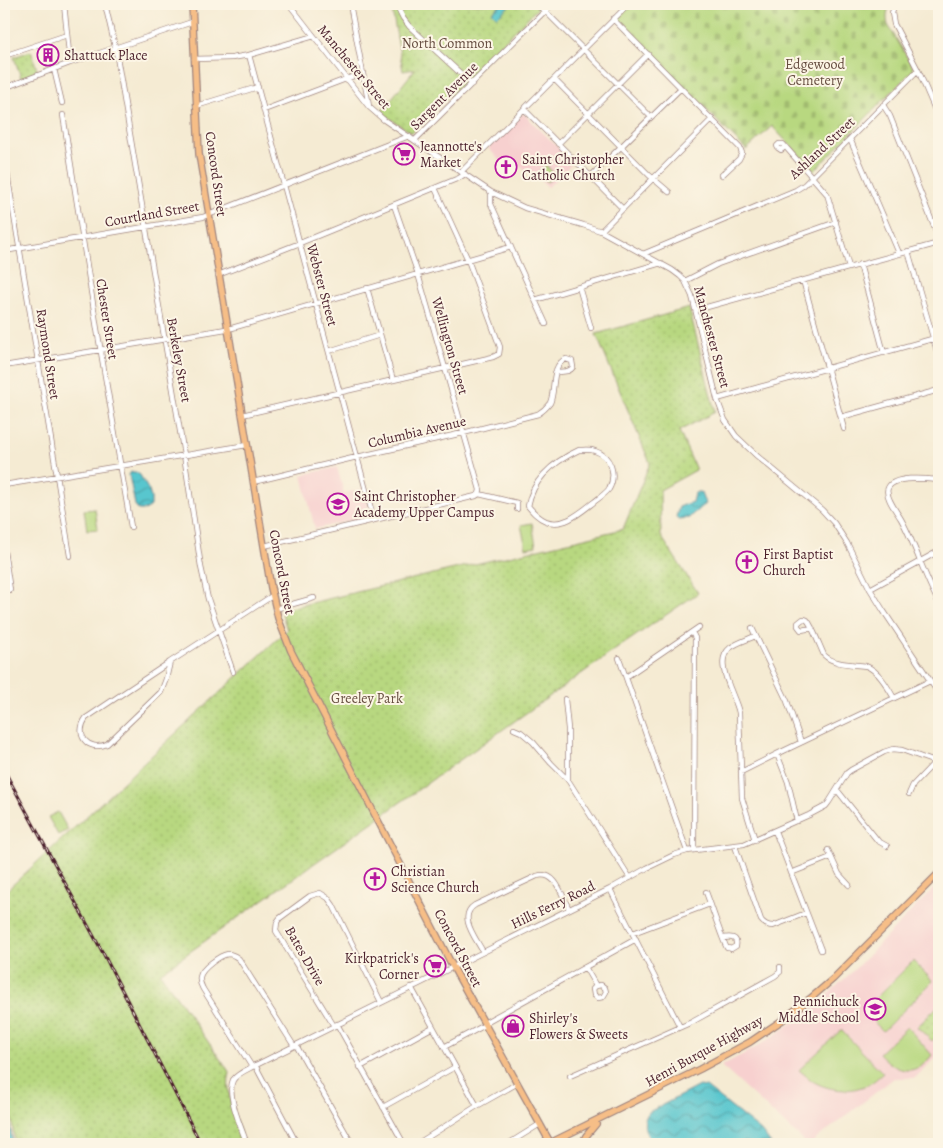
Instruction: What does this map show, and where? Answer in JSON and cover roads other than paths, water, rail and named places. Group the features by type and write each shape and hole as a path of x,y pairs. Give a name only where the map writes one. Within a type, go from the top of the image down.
{"main road":[{"name":"Concord Street","path":"192,4 198,145 275,609 283,634 452,966 551,1144"},
{"name":"Henri Burque Highway","path":"551,1144 733,1052 781,1022 833,979 939,873"},
{"path":"582,1144 589,1132 602,1118"}],"street":[{"path":"64,4 70,63"},
{"name":"Berkeley Street","path":"105,4 115,48 146,227 201,566 208,599 233,672"},
{"name":"Manchester Street","path":"289,4 369,107 384,120 491,192 525,208 601,231 661,263 677,273 685,281 696,310 716,399 725,420 742,442 822,510 834,523 847,543 870,589 939,694"},
{"path":"350,4 369,107"},
{"path":"396,4 409,26 472,84"},
{"path":"535,4 545,11 651,117"},
{"name":"Sargent Avenue","path":"415,140 550,4"},
{"path":"218,274 394,206 459,178 524,109 629,4"},
{"path":"895,4 892,13 894,24 918,70 939,119"},
{"path":"613,19 740,148 742,153 739,158 722,175"},
{"path":"4,88 70,63 192,22"},
{"path":"4,56 67,35"},
{"path":"194,59 232,58 249,55 314,36"},
{"path":"558,144 648,54"},
{"name":"Webster Street","path":"249,55 374,520"},
{"path":"54,69 62,103"},
{"name":"Ashland Street","path":"643,254 804,185 918,70"},
{"path":"264,110 362,73"},
{"path":"554,79 669,192"},
{"path":"196,106 258,87"},
{"path":"591,176 681,88"},
{"path":"696,310 899,254 939,241 890,116 883,105"},
{"path":"524,109 623,209"},
{"name":"Chester Street","path":"63,115 131,527"},
{"path":"601,231 712,119"},
{"name":"Courtland Street","path":"4,250 209,216 409,136"},
{"path":"850,139 899,254"},
{"path":"785,147 827,194 849,267"},
{"name":"Raymond Street","path":"4,155 70,556"},
{"path":"242,415 497,356 500,352 495,333 468,260 435,188"},
{"path":"491,192 491,204 546,324"},
{"name":"Wellington Street","path":"394,206 418,274 480,490 479,494"},
{"path":"685,281 718,264 836,222"},
{"path":"4,366 228,328 511,247"},
{"path":"908,251 937,338 939,358"},
{"path":"535,300 661,263"},
{"path":"860,264 884,353"},
{"path":"803,280 844,428"},
{"path":"579,287 591,328"},
{"path":"367,288 392,380"},
{"path":"329,351 380,335"},
{"path":"716,399 937,338"},
{"name":"Columbia Avenue","path":"253,482 534,415 542,411 550,401 556,372"},
{"path":"841,416 939,390"},
{"path":"4,485 247,445"},
{"path":"264,546 479,494 528,506 545,521 555,522 575,516 604,494 609,488 613,475 612,466 607,458 596,451 579,450 562,458 542,476 530,497 528,506"},
{"path":"939,480 909,479 893,483 888,488 888,496 906,529 939,603"},
{"path":"517,503 517,509"},
{"path":"4,551 10,590"},
{"path":"870,589 939,551"},
{"path":"170,662 164,688 158,696 107,744 96,747 83,738 81,728 86,718 90,715 218,630 272,596"},
{"path":"275,609 314,598"},
{"path":"626,677 699,627"},
{"path":"752,628 787,701 801,742"},
{"path":"812,628 824,655 837,661 870,667 877,673 894,698"},
{"path":"692,632 695,638 694,850"},
{"path":"755,636 730,648 724,660 726,678 739,713 742,798 755,840"},
{"path":"619,658 688,851"},
{"path":"741,772 930,681"},
{"path":"565,698 568,728 568,780"},
{"path":"514,729 521,732 532,742 568,780 630,878"},
{"name":"Hills Ferry Road","path":"247,1144 236,1113 231,1090 236,1077 253,1066 610,889 663,859 688,851 735,846 755,840 818,811 826,806 851,770 888,750 902,750 937,762"},
{"path":"777,754 788,782 797,821"},
{"path":"909,794 913,785 937,762"},
{"path":"837,790 878,841 887,846"},
{"path":"775,831 821,950"},
{"path":"735,846 761,920 764,923 768,926 773,926 806,913"},
{"path":"828,850 839,874 849,885"},
{"path":"791,873 831,857"},
{"path":"483,952 470,928 467,918 469,910 475,905 543,874 550,876 554,880 569,909"},
{"path":"610,889 680,1027"},
{"path":"706,892 723,938"},
{"name":"Bates Drive","path":"336,1025 276,931 277,922 280,918 310,896 320,893 328,898 333,905 381,1002"},
{"path":"633,933 710,904"},
{"path":"444,1047 636,939"},
{"path":"297,1144 253,1066 203,989 200,975 206,968 226,954 235,956 238,959 295,1045 352,1144"},
{"path":"585,967 596,986"},
{"path":"570,1076 692,1022 771,978 780,972 780,967"},
{"path":"412,987 477,1106"},
{"path":"336,1025 404,1144"},
{"path":"360,1068 433,1026"},
{"path":"383,1107 455,1067"},
{"path":"417,1144 477,1106 518,1083"},
{"path":"508,1144 540,1124"}],"water":[{"path":"501,4 510,5 497,17 492,12"},
{"path":"131,472 136,472 140,475 149,491 151,506 145,510 138,510 135,505 129,475"},
{"path":"701,492 706,504 689,518 678,519 676,517 679,507 692,502 694,494"},
{"path":"4,1073 6,1102 13,1144 4,1144"},
{"path":"699,1086 706,1087 761,1131 771,1144 653,1144 646,1133 644,1125 649,1112"}],"railway":[{"path":"4,770 104,955 201,1144"}],"place":[{"name":"Shattuck Place","path":"48,55"},
{"name":"Jeannotte's Market","path":"404,154"},
{"name":"Saint Christopher Catholic Church","path":"506,167"},
{"name":"Saint Christopher Academy Upper Campus","path":"338,504"},
{"name":"First Baptist Church","path":"747,562"},
{"name":"Christian Science Church","path":"375,879"},
{"name":"Kirkpatrick's Corner","path":"435,966"},
{"name":"Pennichuck Middle School","path":"875,1009"},
{"name":"Shirley's Flowers & Sweets","path":"513,1026"}],"park label":[{"name":"North Common","path":"447,43"},
{"name":"Edgewood Cemetery","path":"815,72"},
{"name":"Greeley Park","path":"367,698"}]}
